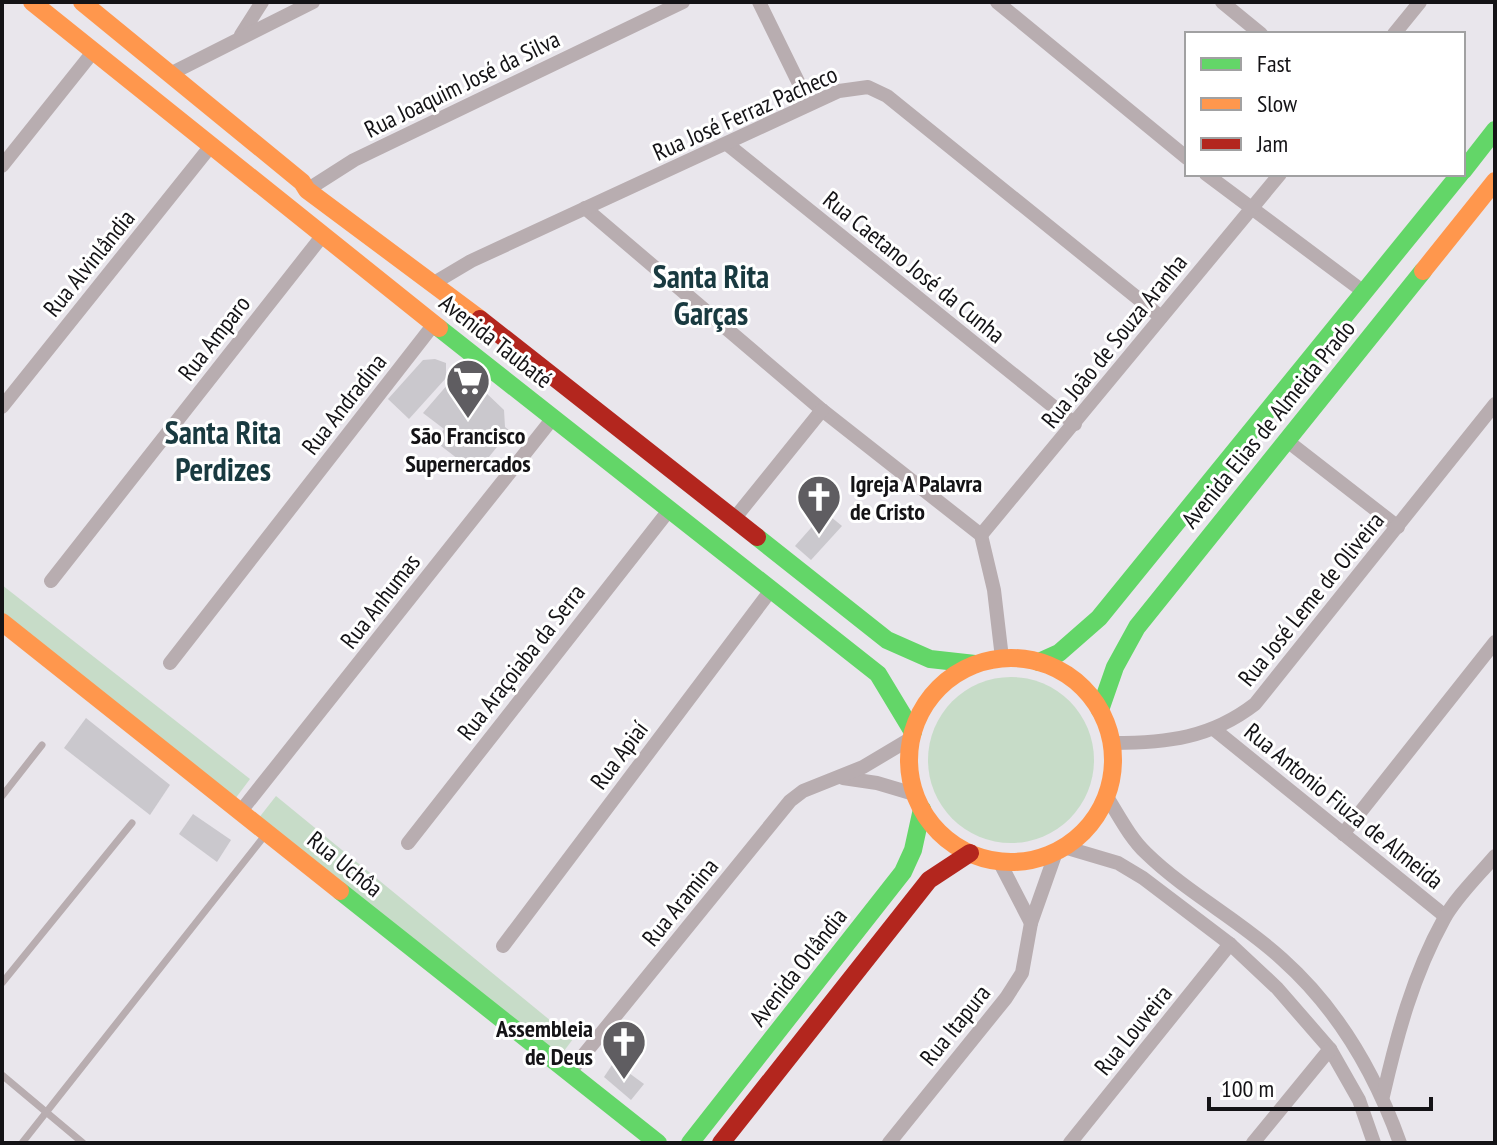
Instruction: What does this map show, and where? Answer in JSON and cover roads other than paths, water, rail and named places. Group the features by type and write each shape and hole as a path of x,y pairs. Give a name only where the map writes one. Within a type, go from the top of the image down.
{"street":[{"name":"Avenida Taubaté","path":"82,2 292,174 307,190 434,283 887,640 930,659 975,664"},
{"path":"240,36 262,2"},
{"path":"170,74 240,36 313,2"},
{"name":"Rua Joaquim José da Silva","path":"307,190 354,160 658,7 683,2"},
{"path":"759,2 809,104"},
{"path":"997,2 1185,156"},
{"path":"1222,2 1259,32"},
{"path":"1396,32 1420,2"},
{"name":"Avenida Taubaté","path":"42,5 93,52 271,196 878,674 911,736"},
{"path":"2,166 93,52"},
{"name":"Rua José Ferraz Pacheco","path":"434,283 471,261 809,104 839,91 858,87 878,89 1161,317"},
{"name":"Avenida Elias de Almeida Prado","path":"1465,168 1495,130"},
{"name":"Rua Caetano José da Cunha","path":"727,144 1075,424"},
{"name":"Rua Alvinlândia","path":"2,407 210,147"},
{"path":"271,196 292,174"},
{"path":"1208,176 1364,292"},
{"name":"Rua João de Souza Aranha","path":"981,535 1278,176"},
{"name":"Avenida Elias de Almeida Prado","path":"1039,662 1059,653 1099,618 1459,176"},
{"name":"Avenida Elias de Almeida Prado","path":"1100,710 1115,667 1137,627 1495,181"},
{"path":"292,212 307,190"},
{"path":"585,208 822,410 981,535 994,590 1002,658"},
{"name":"Rua Amparo","path":"51,581 323,235"},
{"name":"Rua Andradina","path":"170,663 434,324"},
{"name":"Rua José Leme de Oliveira","path":"1113,743 1159,743 1215,730 1233,721 1268,690 1495,404"},
{"path":"734,519 822,410"},
{"name":"Rua Anhumas","path":"241,811 553,418"},
{"path":"1286,440 1398,527"},
{"path":"614,465 634,441"},
{"name":"Rua Araçoiaba da Serra","path":"408,843 670,509"},
{"name":"Rua Apiaí","path":"503,946 771,590"},
{"name":"Rua Uchôa","path":"2,622 658,1143"},
{"path":"1343,834 1495,642"},
{"path":"1059,851 1084,832 1107,797 1114,768 1113,743 1100,710 1073,677 1039,662 1002,658 975,664 949,678 929,699 911,736 909,769 918,802 943,836 970,853 999,861 1059,851 1118,863 1230,944 1277,988 1330,1049 1359,1100 1374,1143"},
{"name":"Rua Antonio Fiuza de Almeida","path":"1215,730 1445,916"},
{"name":"Rua Aramina","path":"569,1073 790,801 803,791 839,778 911,736"},
{"name":"Rua Aramina","path":"839,778 877,783 918,802"},
{"path":"1107,797 1144,851 1282,959 1325,1005 1360,1052 1383,1096 1400,1143"},
{"name":"Avenida Orlândia","path":"690,1143 903,872 913,850 918,802"},
{"name":"Rua Itapura","path":"889,1143 1006,998 1022,973 1031,923 1059,851"},
{"name":"Avenida Orlândia","path":"721,1143 929,880 970,853"},
{"path":"1383,1096 1399,1029 1419,972 1445,916 1495,856"},
{"path":"999,861 1031,923"},
{"name":"Rua Louveira","path":"1070,1143 1230,944"},
{"path":"1253,1143 1330,1049"}],"lane":[{"path":"2,796 42,745"},
{"path":"2,983 132,823"},
{"path":"22,1143 268,832"},
{"path":"2,1075 83,1143"}],"place":[{"name":"São Francisco Supernercados","path":"468,420"},
{"name":"Igreja A Palavra de Cristo","path":"819,536"},
{"name":"Assembleia de Deus","path":"624,1081"}],"district":[{"name":"Santa Rita Garças","path":"711,294"},
{"name":"Santa Rita Perdizes","path":"223,450"}]}
